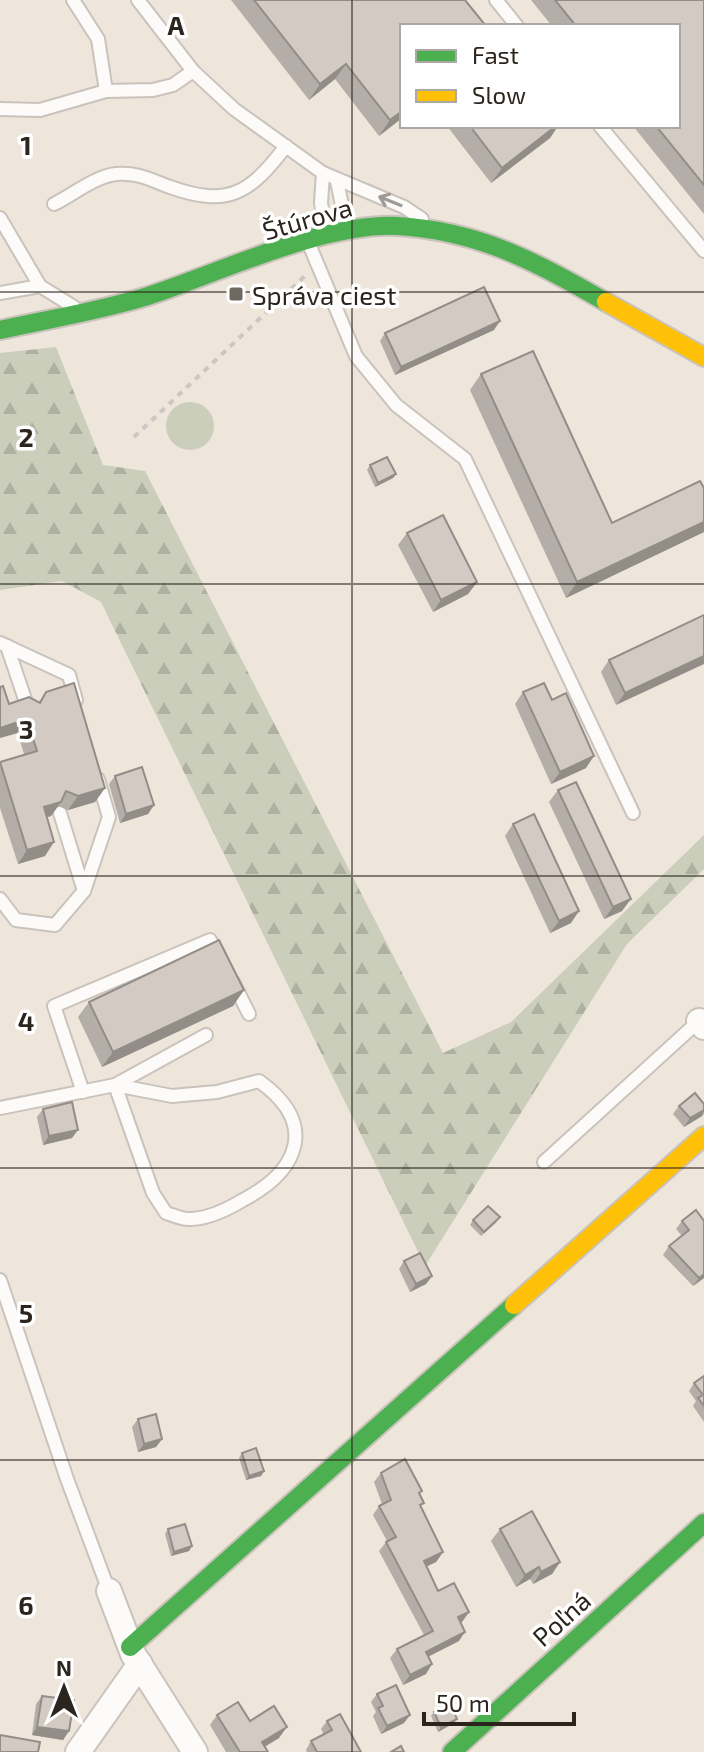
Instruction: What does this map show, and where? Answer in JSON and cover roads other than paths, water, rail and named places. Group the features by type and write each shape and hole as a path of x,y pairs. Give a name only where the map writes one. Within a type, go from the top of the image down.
{"street":[{"name":"Štúrova","path":"0,330 82,312 195,281 326,235 395,226 438,230 525,256 704,357"},
{"path":"78,1752 135,1656 704,1136"},
{"name":"Poľná","path":"452,1752 704,1523"},
{"path":"109,1591 135,1656 195,1752"}],"lane":[{"path":"73,0 98,39 106,91"},
{"path":"138,0 193,71 234,109 323,173 404,207 438,230"},
{"path":"496,0 515,24"},
{"path":"0,109 40,110 106,91 153,90 173,85 193,71"},
{"path":"602,128 704,251"},
{"path":"54,204 111,174 146,176 199,196 233,194 261,179 286,146"},
{"path":"323,173 321,203 326,235"},
{"path":"337,181 347,230"},
{"path":"0,218 40,286 82,312"},
{"path":"308,241 356,356 396,405 465,459 633,813"},
{"path":"0,293 40,286"},
{"path":"4,645 28,708"},
{"path":"4,645 69,675 81,717"},
{"path":"0,899 16,920 55,925 84,891 109,817 93,760"},
{"path":"60,813 84,891"},
{"path":"83,1092 54,1006 210,940 249,1014"},
{"path":"544,1162 701,1024"},
{"path":"0,1108 115,1085 206,1035"},
{"path":"259,1081 287,1107 296,1130 291,1162 268,1187 223,1211 189,1220 166,1213 153,1193 115,1085 172,1096 217,1092 259,1081"},
{"path":"0,1280 67,1479 109,1591"}],"place":[{"name":"Správa ciest","path":"236,294"}]}
